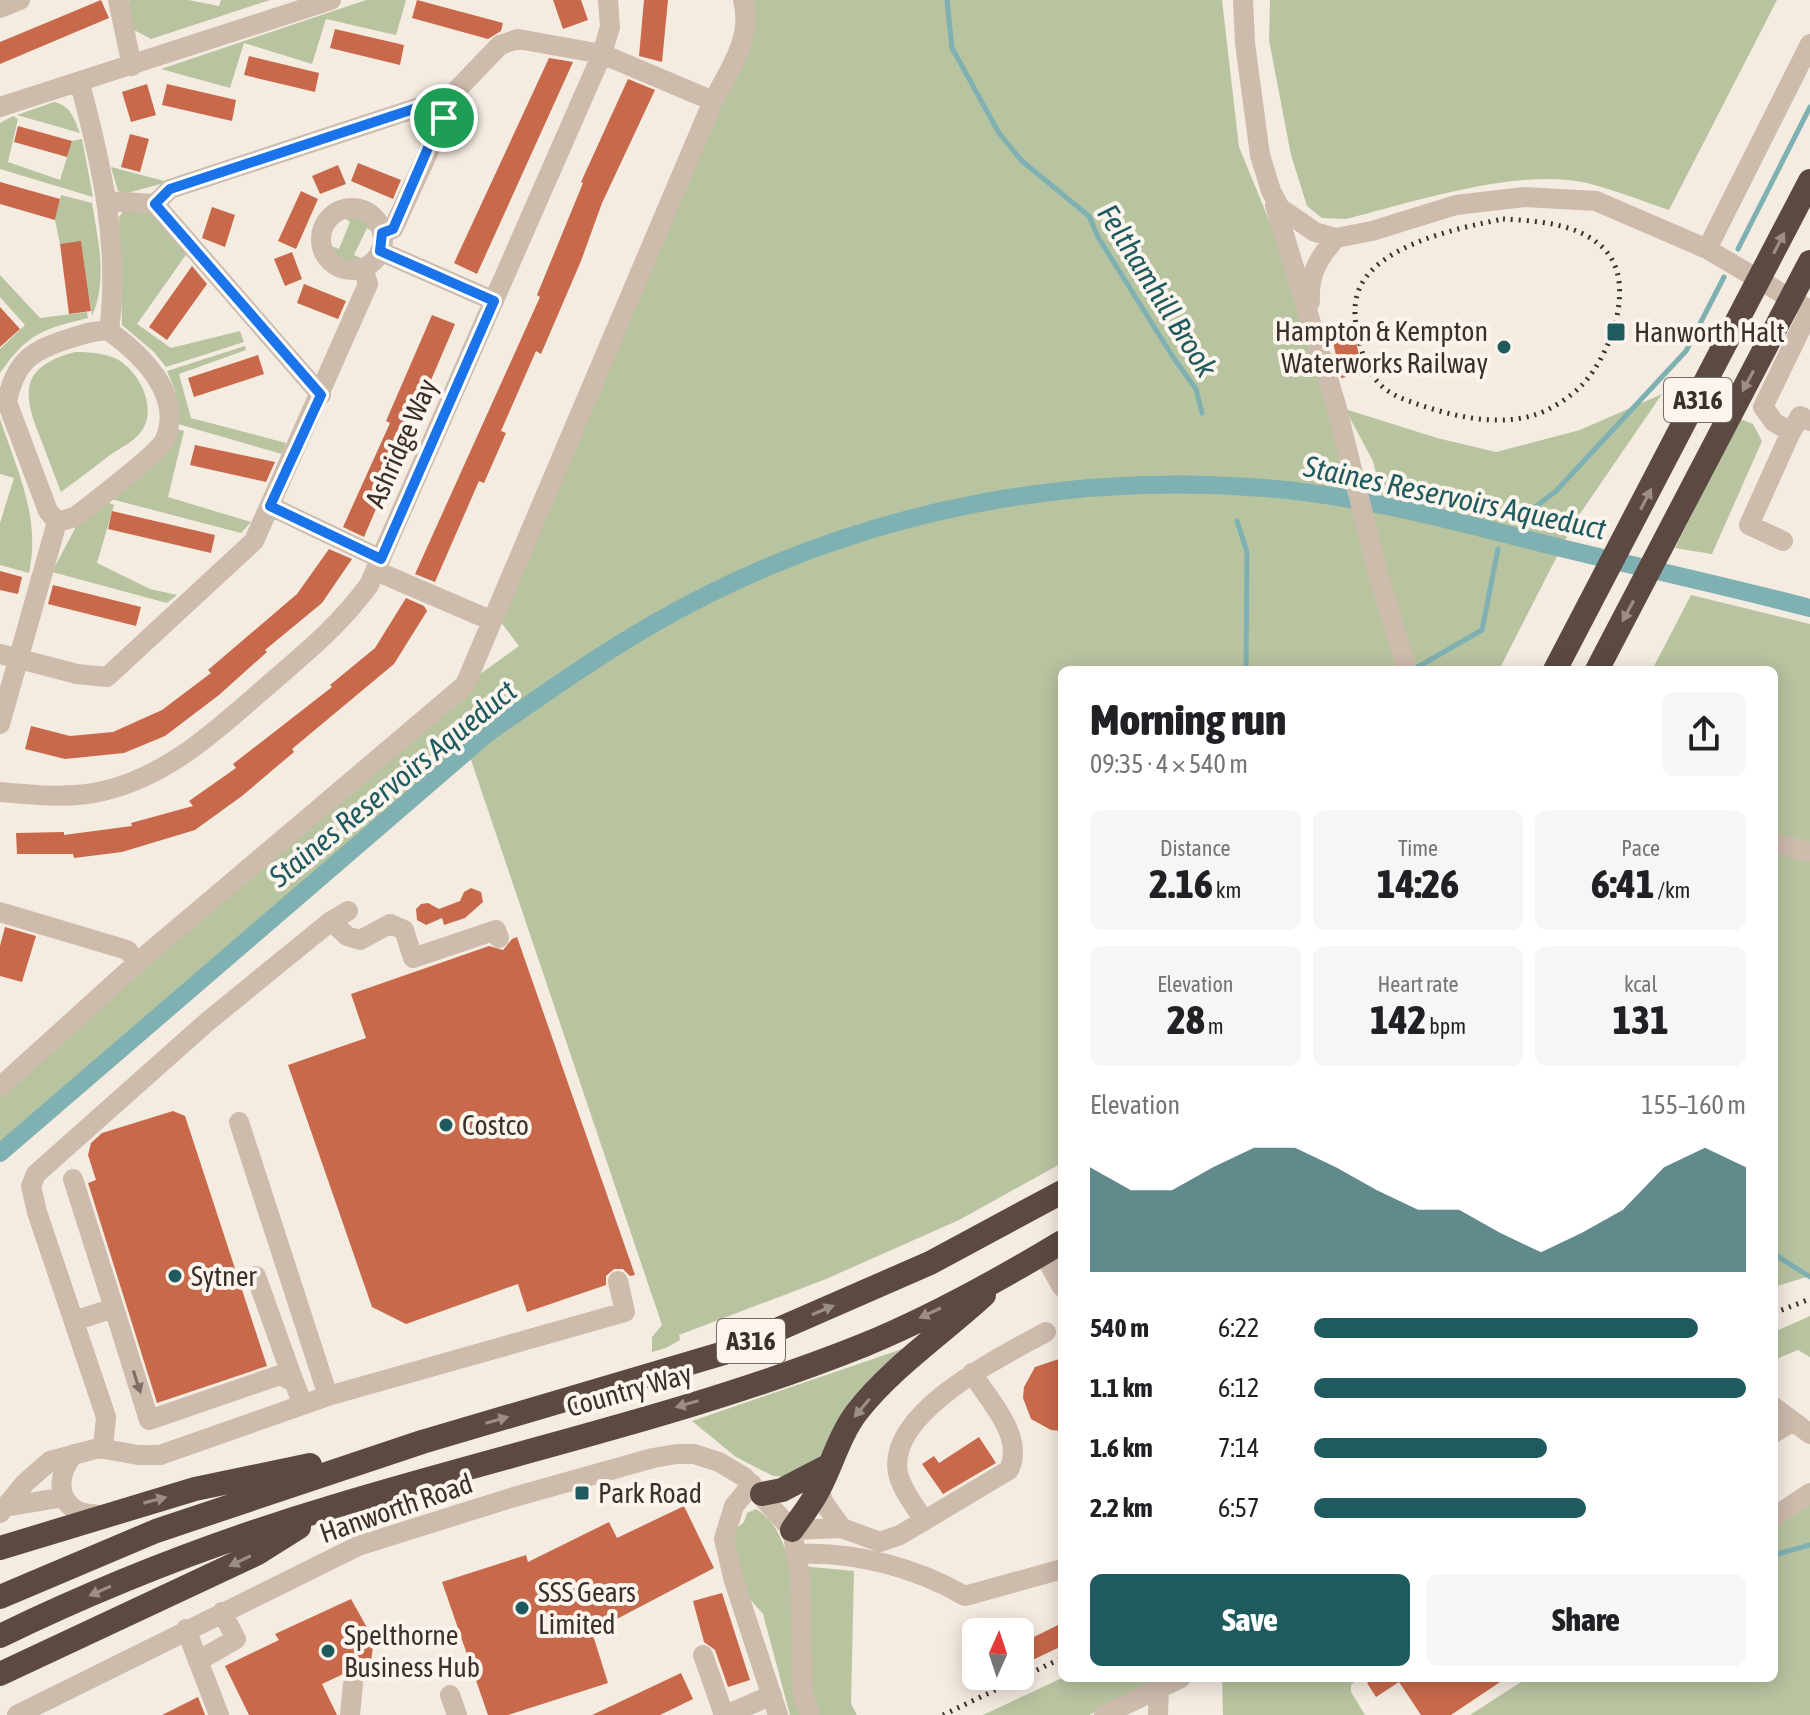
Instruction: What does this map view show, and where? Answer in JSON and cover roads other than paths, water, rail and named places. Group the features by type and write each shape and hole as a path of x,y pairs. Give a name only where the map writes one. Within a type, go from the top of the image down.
{"highway":[{"name":"A316","path":"1557,666 1810,181"},
{"name":"A316","path":"1599,666 1810,262"},
{"name":"Country Way","path":"422,1442 724,1353 930,1263 1058,1194"},
{"name":"Country Way","path":"331,1507 737,1390 865,1344 1001,1279 1052,1248"},
{"path":"792,1530 819,1490 856,1413 898,1369 941,1336 1001,1279"},
{"name":"A316","path":"0,1548 195,1489 422,1442"},
{"name":"A316","path":"0,1597 48,1574 156,1531 422,1442"},
{"path":"757,1489 782,1490 828,1466"},
{"name":"A316","path":"0,1636 142,1573 331,1507"},
{"name":"A316","path":"0,1674 256,1554 331,1507"}],"street":[{"path":"0,8 20,0"},
{"path":"118,0 132,66"},
{"path":"0,107 80,84 331,0"},
{"name":"Ashridge Way","path":"0,792 34,795 102,792 147,776 190,753 343,621 369,585 602,54 610,27 608,0"},
{"path":"0,1087 138,962 465,685 713,101 742,46 747,15 743,0"},
{"path":"1243,0 1245,43 1260,155 1406,666"},
{"path":"494,301 381,242 373,216 354,208 335,213 322,228 322,248 334,264 353,270 363,268 381,242 393,229 450,97 500,45 518,39 602,54 713,101"},
{"path":"1707,249 1810,44"},
{"path":"80,84 107,201 114,292 109,331"},
{"path":"155,204 170,189 450,97"},
{"path":"1271,191 1280,208 1296,221 1315,232 1336,238 1372,231 1456,205 1524,197 1596,201 1707,249 1810,310 1763,407 1774,422 1791,432"},
{"path":"107,201 155,204 321,395"},
{"path":"1312,330 1311,276 1321,255 1336,238"},
{"path":"9,657 77,674 107,677 254,541 368,284 363,268"},
{"path":"99,330 109,331 150,367 166,396 170,421 165,442 75,517 57,522 48,511 7,402 11,383 21,364 39,348 99,330"},
{"path":"1783,541 1749,525 1800,416 1810,421"},
{"path":"270,506 378,565 490,620"},
{"path":"0,724 9,657 57,522"},
{"path":"1778,844 1810,852"},
{"path":"0,912 127,950 138,962"},
{"path":"103,1448 106,1417 37,1212 31,1186 36,1174 207,1022 340,916 347,936 360,940 390,924 404,930 413,958 496,930 499,938"},
{"path":"239,1122 328,1396"},
{"path":"73,1179 149,1420 280,1375 294,1382"},
{"path":"1052,1248 1058,1271"},
{"path":"256,1276 303,1405"},
{"path":"2,1510 25,1483 50,1461 103,1448 138,1455 160,1455 328,1396 625,1312 618,1281"},
{"path":"74,1321 114,1308"},
{"path":"924,1521 898,1476 896,1462 914,1423 934,1400 972,1373 1046,1332"},
{"path":"792,1530 842,1528 880,1542 900,1535 1009,1470 1015,1445 1012,1437 972,1373"},
{"path":"1778,1410 1810,1434"},
{"path":"1778,1430 1793,1421"},
{"path":"74,1454 62,1474 64,1497 76,1510 102,1515"},
{"name":"Hanworth Road","path":"21,1714 186,1629 358,1546 653,1458 694,1454 719,1462 757,1489"},
{"path":"703,1655 725,1715 775,1705 734,1581 724,1539 734,1506 757,1489 792,1530 798,1554 801,1675 803,1695 810,1715"},
{"path":"819,1490 824,1503 842,1528"},
{"path":"1778,1514 1810,1493"},
{"path":"2,1510 64,1497"},
{"path":"798,1554 830,1553 864,1560 936,1579 965,1596 1058,1570"},
{"path":"198,1661 236,1639 222,1612"},
{"path":"186,1629 219,1715"},
{"path":"1104,1715 1172,1682"},
{"path":"350,1715 353,1684"},
{"path":"1158,1715 1159,1688"},
{"path":"450,1695 457,1715"}],"waterway":[{"name":"Felthamhill Brook","path":"947,0 952,48 999,133 1022,161 1089,216 1098,237 1196,389 1202,413"},
{"path":"1738,249 1810,107"},
{"path":"1516,522 1556,491 1686,351 1724,277"},
{"name":"Staines Reservoirs Aqueduct","path":"0,1153 489,732 653,624 724,587 797,555 872,529 1026,495 1104,487 1184,485 1300,491 1406,510 1810,608"},
{"name":"Felthamhill Brook","path":"1237,521 1247,552 1246,666"},
{"path":"1419,666 1482,630 1498,549"},
{"name":"Felthamhill Brook","path":"1778,1257 1810,1277"},
{"path":"1778,1554 1810,1545"}],"railway":[{"path":"1503,219 1558,225 1584,234 1606,251 1615,265 1619,282 1616,319 1603,355 1593,371 1578,389 1559,403 1538,414 1516,419 1484,419 1452,414 1406,400 1389,391 1372,374 1358,336 1355,306 1363,281 1395,253 1416,243 1503,219"},
{"path":"1778,1311 1810,1299"},
{"path":"943,1715 1058,1660"}],"place":[{"name":"Hanworth Halt","path":"1616,332"},
{"name":"Hampton & Kempton Waterworks Railway","path":"1504,347"},
{"name":"Costco","path":"446,1125"},
{"name":"Sytner","path":"175,1276"},
{"name":"Park Road","path":"582,1493"},
{"name":"SSS Gears Limited","path":"522,1608"},
{"name":"Spelthorne Business Hub","path":"328,1651"}]}
